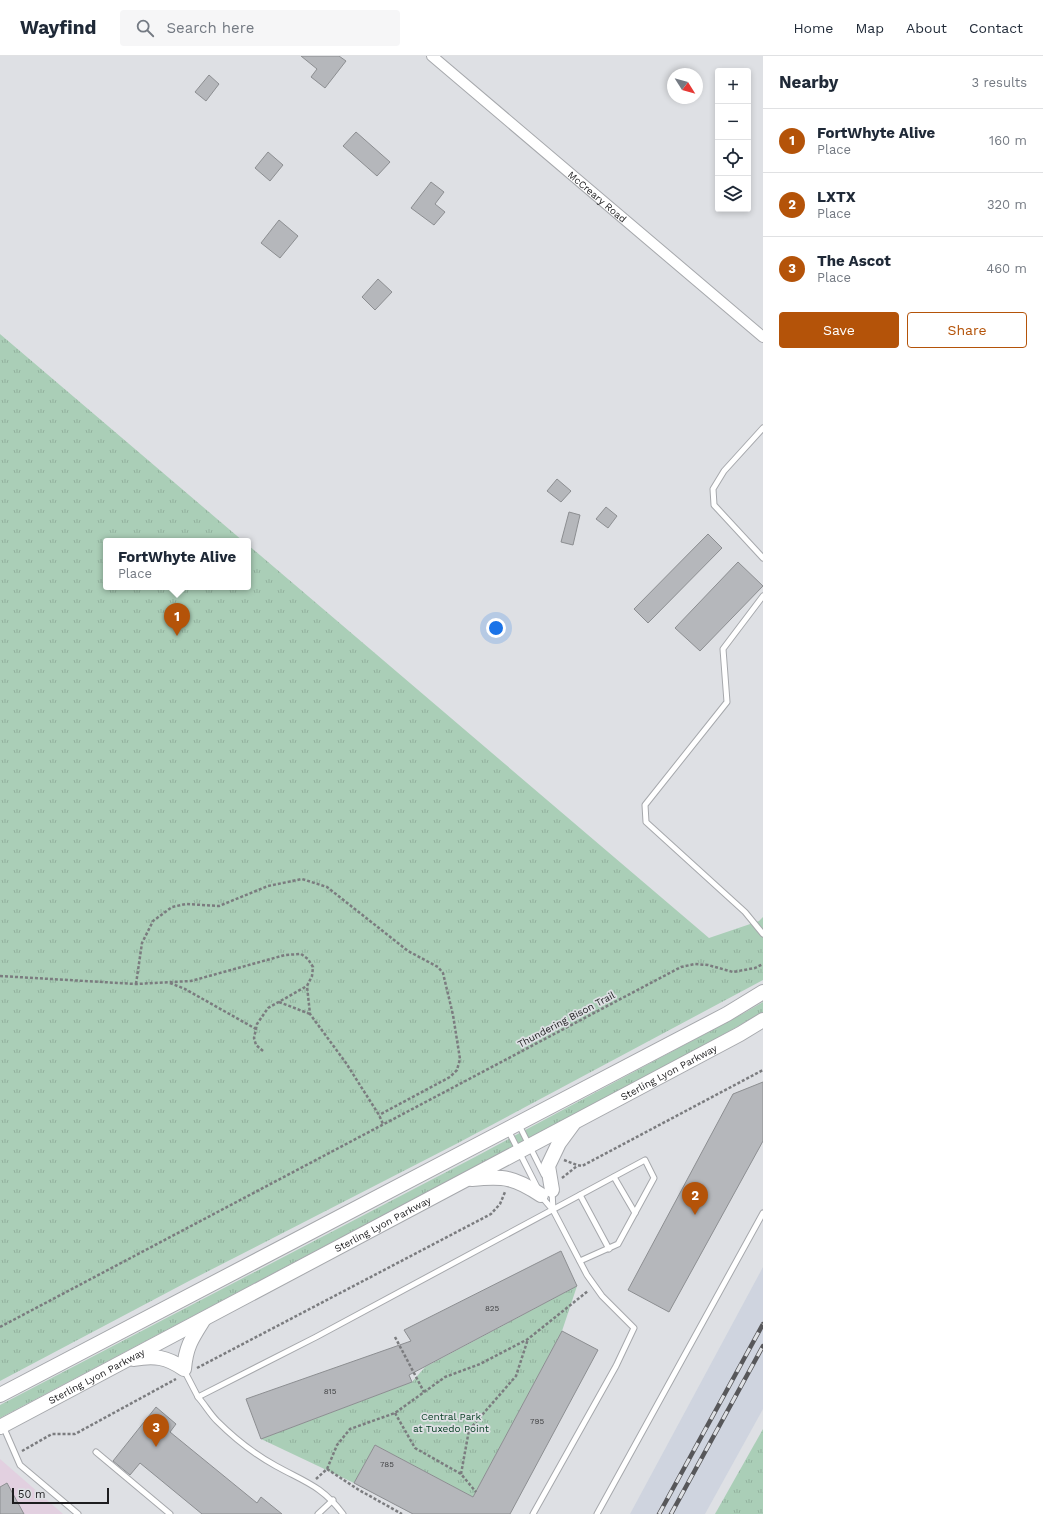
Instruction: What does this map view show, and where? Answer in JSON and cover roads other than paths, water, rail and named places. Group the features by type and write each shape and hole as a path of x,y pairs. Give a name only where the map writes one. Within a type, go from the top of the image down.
{"main road":[{"path":"0,1395 727,1014 763,992"},
{"name":"Sterling Lyon Parkway","path":"1,1426 740,1034 763,1020"},
{"path":"464,1180 495,1177 511,1179 547,1193 548,1166 559,1143 575,1121"},
{"path":"185,1371 188,1346 192,1336 205,1318"},
{"path":"126,1360 146,1357 160,1358 169,1360 185,1371"}],"street":[{"name":"McCreary Road","path":"432,56 763,337"}],"lane":[{"path":"763,428 724,471 713,489 714,505 763,558"},
{"path":"763,596 724,649 727,702 645,805 646,822 745,912 763,934"},
{"path":"513,1126 547,1193 553,1210 587,1275 602,1296 634,1328 616,1366 533,1514"},
{"path":"513,1126 547,1193 553,1210"},
{"path":"198,1397 316,1337 645,1160 654,1178 618,1244 580,1261"},
{"path":"614,1177 635,1213"},
{"path":"580,1195 609,1249"},
{"path":"598,1514 763,1213"},
{"path":"185,1371 198,1397 217,1421 251,1450 276,1466 311,1484 333,1500 343,1514"},
{"path":"1,1426 20,1465 78,1514"},
{"path":"96,1452 170,1514"},
{"path":"318,1514 333,1500"}],"railway":[{"path":"659,1514 763,1324"},
{"path":"671,1514 763,1346"}],"place":[{"name":"FortWhyte Alive","path":"177,636"},
{"name":"LXTX","path":"695,1215"},
{"name":"The Ascot","path":"156,1447"}],"park label":[{"name":"Central Park at Tuxedo Point","path":"451,1422"}]}
